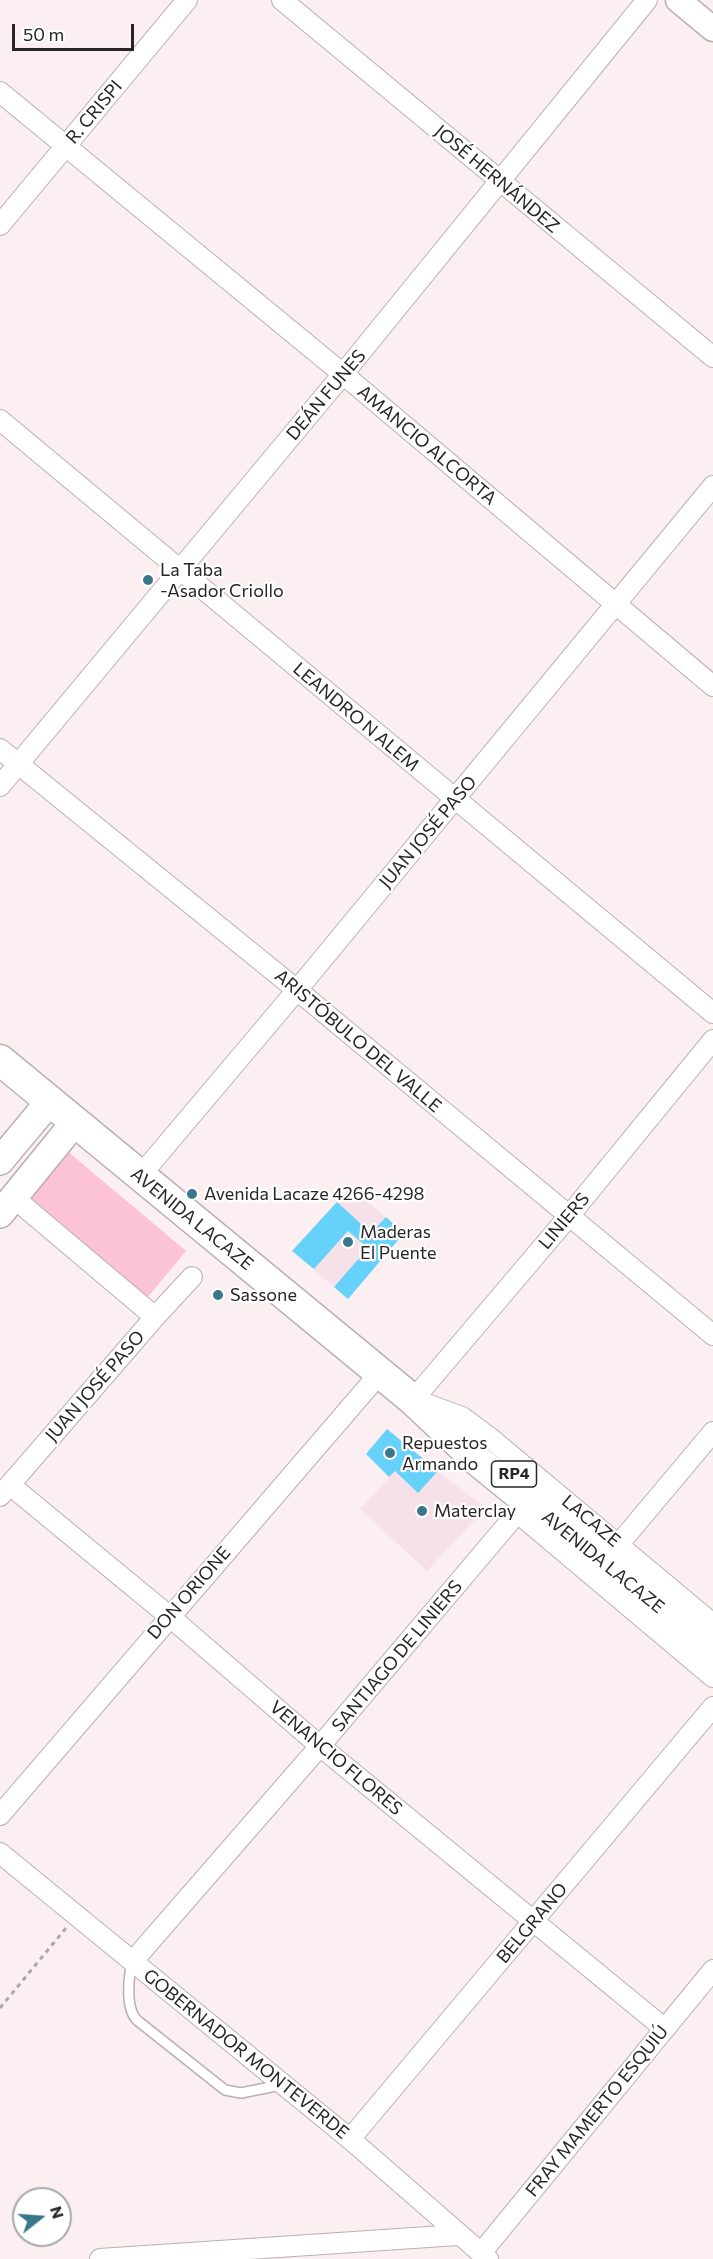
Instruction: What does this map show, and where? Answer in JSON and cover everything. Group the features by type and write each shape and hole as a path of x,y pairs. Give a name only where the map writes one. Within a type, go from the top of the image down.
{"main road":[{"name":"AVENIDA LACAZE","path":"0,1060 413,1400 478,1461 611,1553 713,1639"},
{"path":"0,1161 50,1101"},
{"path":"7,1206 75,1122"},
{"name":"AVENIDA LACAZE","path":"611,1553 713,1652"}],"street":[{"name":"R. CRISPI","path":"0,225 187,0"},
{"name":"JOSÉ HERNÁNDEZ","path":"282,0 713,357"},
{"name":"DEÁN FUNES","path":"0,786 343,374 647,0"},
{"path":"678,0 713,29"},
{"name":"AMANCIO ALCORTA","path":"0,92 343,374 713,686"},
{"name":"LEANDRO N ALEM","path":"0,420 713,1013"},
{"name":"JUAN JOSÉ PASO","path":"140,1176 297,990 713,486"},
{"name":"ARISTÓBULO DEL VALLE","path":"0,749 297,990 713,1335"},
{"name":"LINIERS","path":"413,1400 713,1041"},
{"path":"7,1206 155,1317"},
{"name":"JUAN JOSÉ PASO","path":"5,1491 192,1277"},
{"name":"DON ORIONE","path":"0,1815 380,1373"},
{"path":"413,1400 433,1431 457,1461 713,1677"},
{"path":"611,1553 713,1432"},
{"name":"VENANCIO FLORES","path":"5,1491 169,1616 320,1746 665,2029"},
{"name":"SANTIAGO DE LINIERS","path":"133,1961 320,1746 518,1512"},
{"name":"LACAZE","path":"611,1553 713,1624"},
{"name":"BELGRANO","path":"350,2139 713,1707"},
{"name":"GOBERNADOR MONTEVERDE","path":"0,1853 284,2084 485,2256"},
{"name":"FRAY MAMERTO ESQUIÚ","path":"485,2256 713,1970"},
{"path":"100,2259 174,2257 458,2235"}],"lane":[{"path":"133,1961 128,1975 131,2011 138,2021 225,2090 241,2093 284,2084"}],"path":[{"path":"0,2008 76,1915"}],"shaded area":[{"path":"66,1150 186,1251 147,1298 27,1197"},
{"name":"Maderas El Puente","path":"350,1187 404,1233 348,1299 292,1251"},
{"name":"Materclay","path":"413,1452 482,1505 482,1512 427,1571 360,1509"}],"building":[{"name":"Maderas El Puente","path":"337,1202 371,1233 386,1217 404,1233 348,1299 334,1287 368,1248 348,1231 314,1269 292,1251"},
{"path":"387,1429 438,1471 418,1493 395,1471 389,1477 366,1454"}],"place":[{"name":"La Taba -Asador Criollo","path":"148,580"},
{"name":"Avenida Lacaze 4266-4298","path":"192,1194"},
{"name":"Maderas El Puente","path":"348,1242"},
{"name":"Sassone","path":"218,1295"},
{"name":"Repuestos Armando","path":"390,1453"},
{"name":"Materclay","path":"422,1511"}]}
